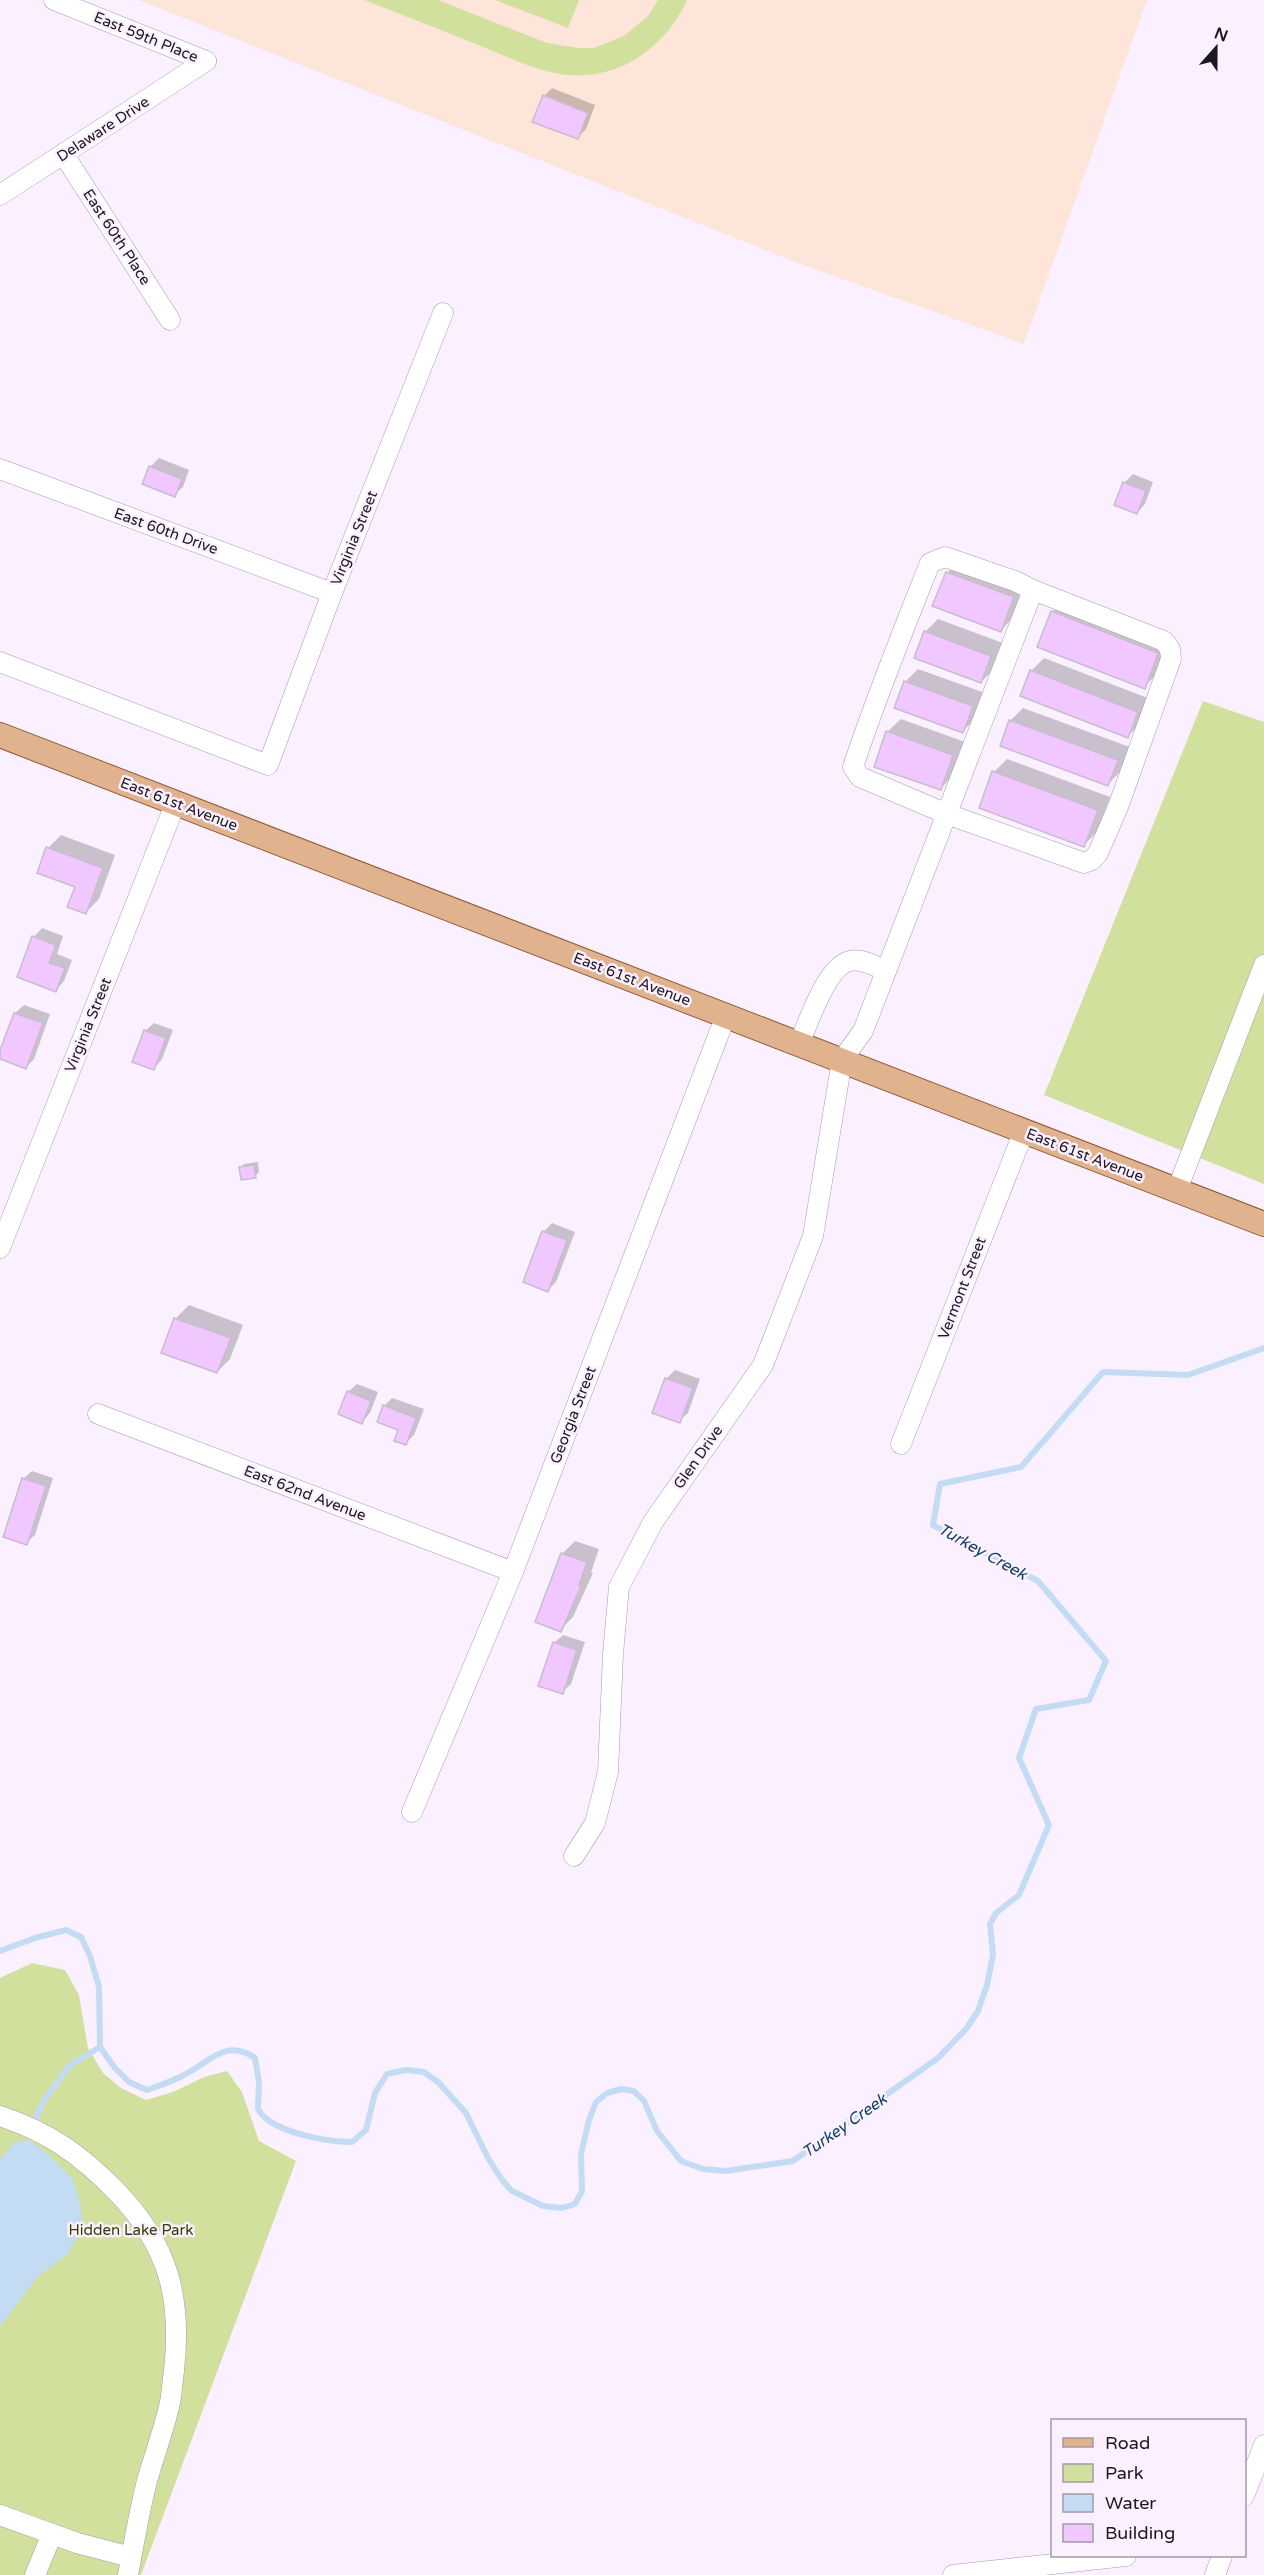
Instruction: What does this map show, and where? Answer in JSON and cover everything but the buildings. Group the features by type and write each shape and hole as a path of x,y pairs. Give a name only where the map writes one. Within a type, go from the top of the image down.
{"main road":[{"name":"East 61st Avenue","path":"0,735 1264,1224"}],"street":[{"name":"East 59th Place","path":"54,0 206,61"},
{"name":"Delaware Drive","path":"0,195 206,61"},
{"name":"East 60th Place","path":"64,155 170,320"},
{"name":"Virginia Street","path":"0,662 268,765 332,593 443,313"},
{"name":"East 60th Drive","path":"0,469 332,593"},
{"path":"945,557 1016,581 1033,590 1164,641 1170,649 1171,658 1118,807 1098,853 1092,860 1084,863 947,814 860,777 853,767 891,658 930,563 945,557"},
{"path":"842,1060 863,1032 1033,590"},
{"name":"Virginia Street","path":"0,1248 176,802"},
{"path":"799,1044 826,983 839,966 851,960 865,962 886,971"},
{"path":"1177,1190 1264,965"},
{"name":"Georgia Street","path":"412,1812 513,1572 726,1015"},
{"name":"Glen Drive","path":"574,1856 595,1823 608,1772 613,1654 619,1587 653,1522 763,1365 813,1236 842,1060"},
{"name":"Vermont Street","path":"901,1444 1024,1131"},
{"name":"East 62nd Avenue","path":"98,1414 513,1572"},
{"path":"0,2116 27,2125 69,2148 102,2176 139,2215 161,2255 172,2286 177,2344 170,2405 139,2512 129,2566 77,2543 0,2515"},
{"path":"1246,2493 1264,2445"},
{"path":"35,2575 52,2534"},
{"path":"953,2575 1117,2557"},
{"path":"1215,2575 1222,2557"}],"shaded area":[{"path":"139,0 1147,0 1024,344 800,264"}],"green space":[{"path":"364,0 438,0 547,43 594,48 624,36 648,16 658,0 687,0 677,19 650,49 615,69 596,74 575,75 554,73 524,64"},
{"path":"495,0 579,0 568,28"},
{"path":"1203,701 1264,722 1264,1184 1044,1095"},
{"name":"Hidden Lake Park","path":"32,1963 65,1970 79,1995 88,2048 103,2073 121,2088 146,2100 173,2092 204,2077 227,2071 242,2092 259,2141 296,2161 141,2575 0,2575 0,1978"}],"water":[{"path":"28,2140 49,2155 73,2179 80,2203 83,2226 68,2254 38,2276 0,2327 0,2159 15,2142"}],"waterway":[{"name":"Turkey Creek","path":"0,1951 66,1930 81,1937 90,1956 99,1987 100,2047 115,2068 129,2082 147,2090 178,2078 226,2051 244,2052 255,2058 259,2082 258,2109 264,2117 286,2130 314,2138 352,2142 366,2130 375,2093 387,2074 406,2070 424,2072 438,2082 466,2113 488,2158 502,2180 512,2191 543,2206 562,2208 575,2204 582,2191 581,2154 596,2102 607,2093 621,2089 634,2091 644,2101 657,2131 681,2161 703,2169 726,2171 793,2161 938,2058 966,2029 978,2011 987,1985 993,1955 990,1924 996,1913 1019,1895 1049,1825 1019,1758 1036,1709 1089,1700 1106,1661 1038,1581 933,1525 940,1484 1021,1467 1103,1372 1188,1375 1264,1348"},
{"path":"36,2118 43,2102 70,2065 100,2047"}]}
